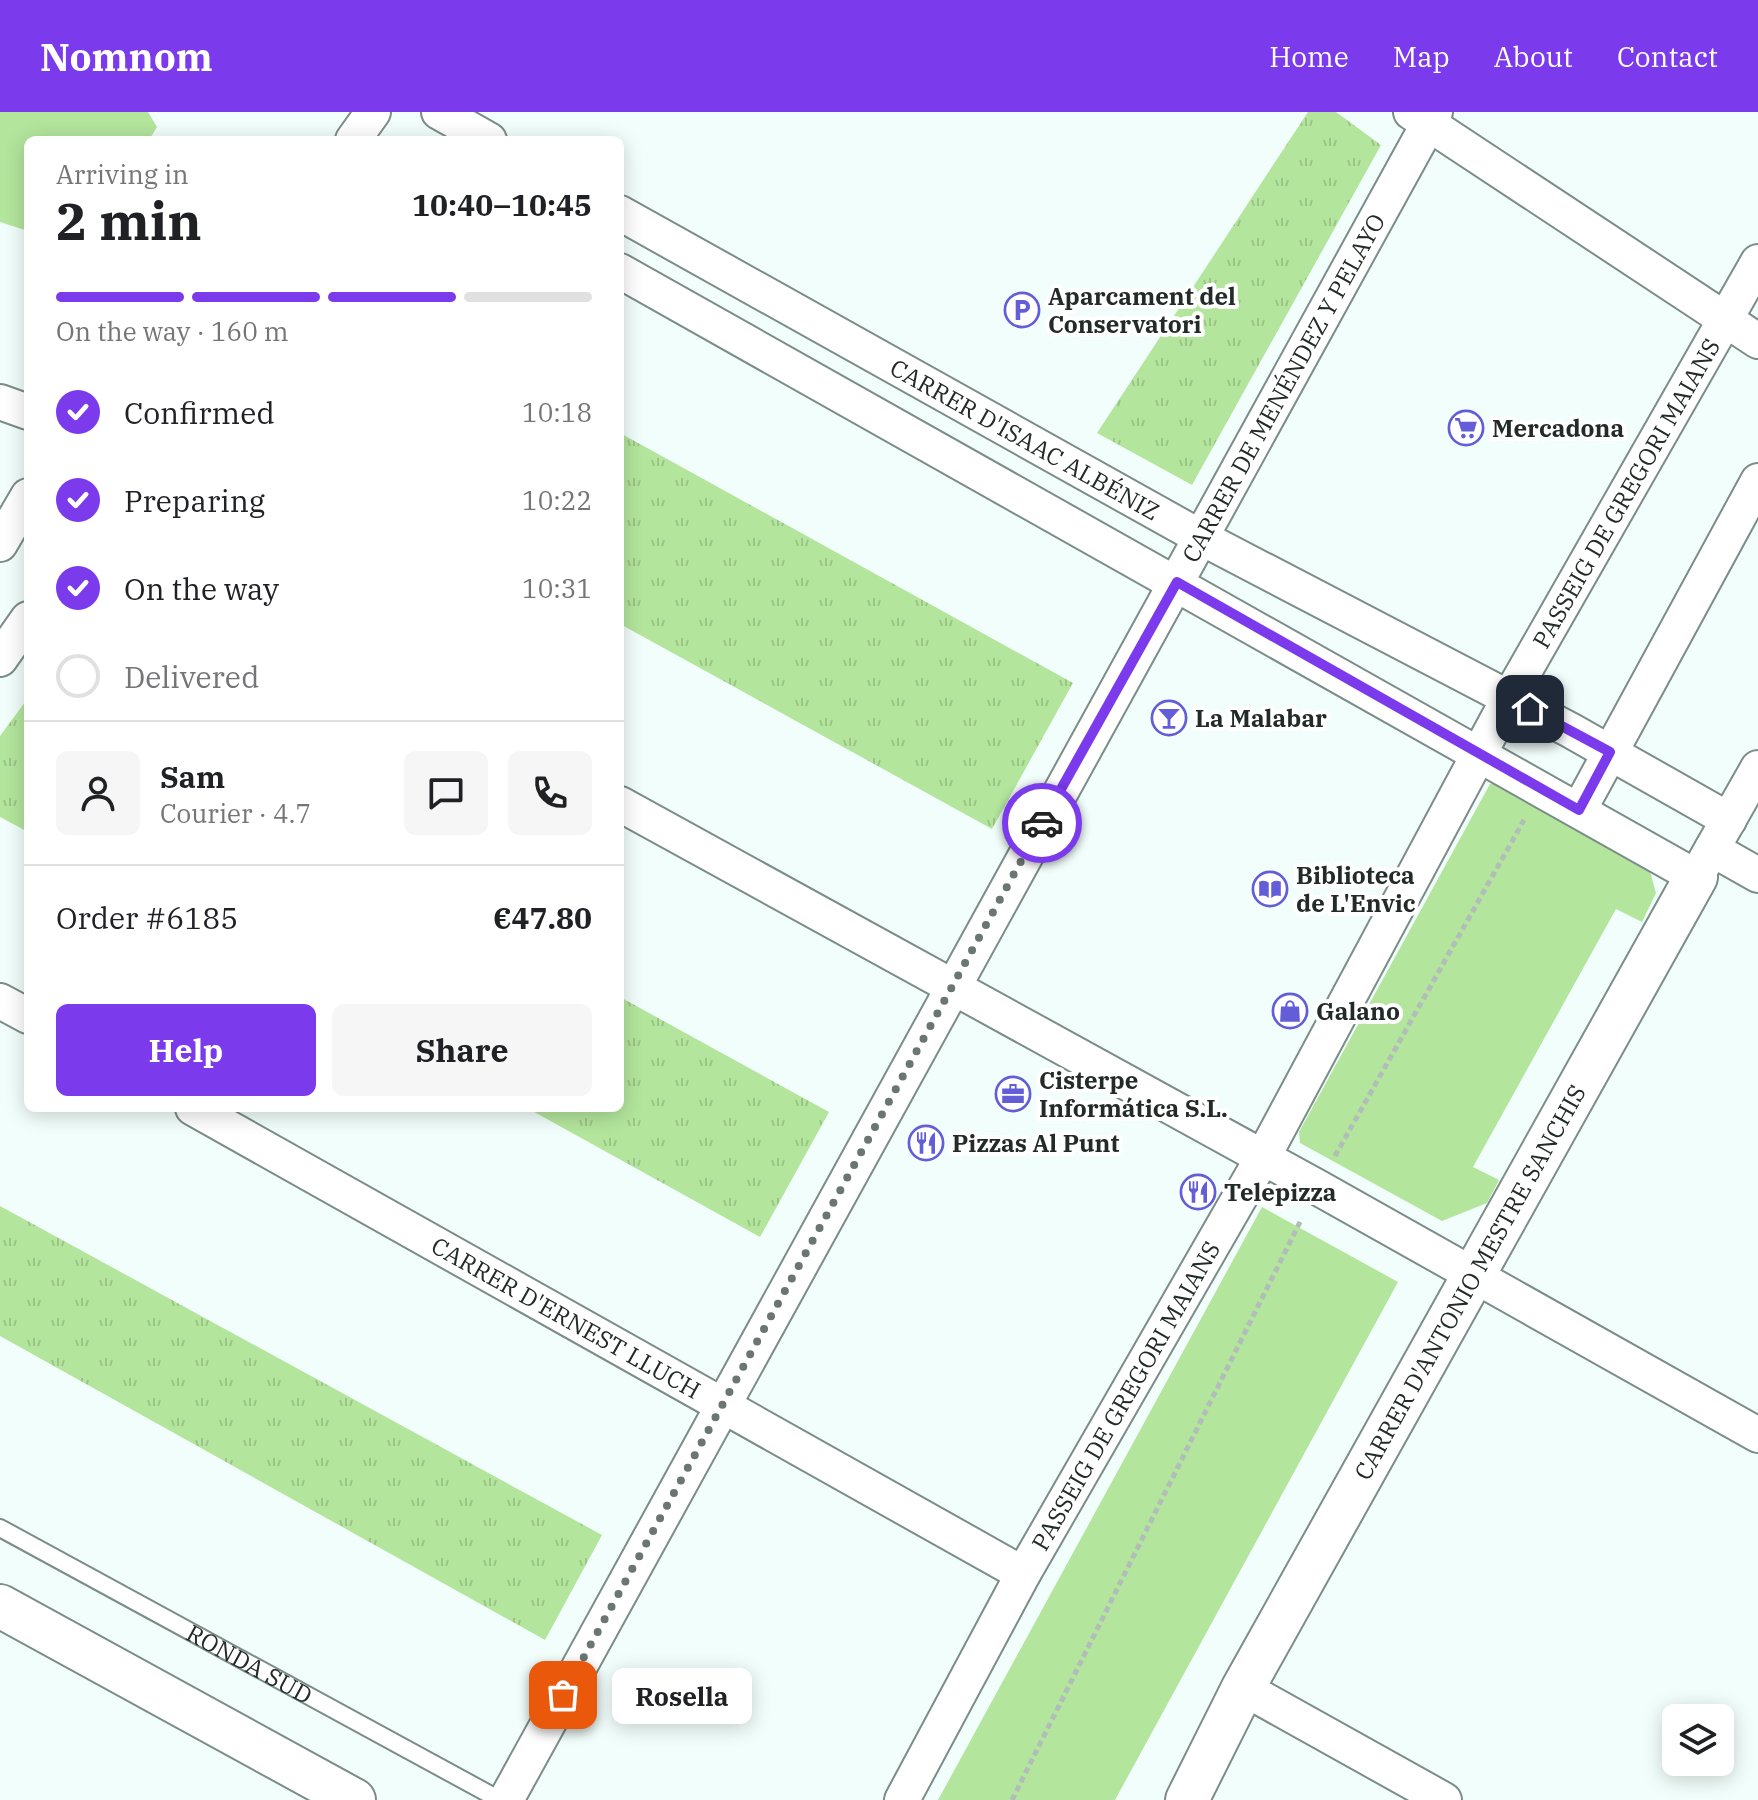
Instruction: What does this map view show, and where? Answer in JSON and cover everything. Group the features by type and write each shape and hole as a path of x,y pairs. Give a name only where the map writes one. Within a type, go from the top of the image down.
{"street":[{"path":"439,112 482,136"},
{"path":"1425,116 1724,320"},
{"name":"CARRER DE MENÉNDEZ Y PELAYO","path":"506,1800 1177,582 1425,116"},
{"name":"CARRER D'ISAAC ALBÉNIZ","path":"624,215 1200,537 1610,752 1712,848 1758,875"},
{"name":"PASSEIG DE GREGORI MAIANS","path":"902,1800 1023,1574 1263,1157 1509,698 1758,262"},
{"name":"CARRER D'ISAAC ALBÉNIZ","path":"624,273 1579,810 1712,848"},
{"name":"PASSEIG DE GREGORI MAIANS","path":"1724,320 1758,341"},
{"path":"0,402 24,411"},
{"path":"1579,810 1758,481"},
{"path":"0,544 24,503"},
{"path":"0,659 24,625"},
{"name":"CARRER D'ANTONIO MESTRE SANCHIS","path":"1187,1800 1243,1688 1758,768"},
{"path":"624,806 1263,1157 1758,1435"},
{"path":"0,1001 24,1014"},
{"name":"CARRER D'ERNEST LLUCH","path":"200,1112 1023,1574"},
{"path":"0,1606 354,1800"},
{"path":"1243,1688 1444,1800"}],"lane":[{"name":"RONDA SUD","path":"0,1528 500,1800"}],"path":[{"path":"1012,1800 1317,1187 1542,788"}],"green space":[{"path":"0,112 148,112 157,127 151,136 24,136 24,230 0,222"},
{"path":"1308,112 1336,112 1381,145 1192,485 1097,433"},
{"path":"624,435 1073,683 992,829 624,626"},
{"path":"24,703 24,830 0,817 0,736"},
{"path":"1503,780 1647,860 1656,893 1642,922 1616,909 1473,1167 1499,1180 1487,1203 1442,1221 1300,1143 1299,1132 1490,784"},
{"path":"624,999 829,1112 760,1237 534,1112 624,1112"},
{"path":"0,1206 602,1535 545,1640 0,1336"},
{"path":"1262,1207 1398,1282 1115,1800 938,1800"}],"way so far":[{"path":"563,1695 872,1139 1042,823"}],"place":[{"name":"Aparcament del Conservatori","path":"1022,310"},
{"name":"Mercadona","path":"1466,428"},
{"name":"La Malabar","path":"1169,718"},
{"name":"Biblioteca de L'Envic","path":"1270,889"},
{"name":"Galano","path":"1290,1011"},
{"name":"Cisterpe Informática S.L.","path":"1013,1094"},
{"name":"Pizzas Al Punt","path":"926,1143"},
{"name":"Telepizza","path":"1198,1192"},
{"name":"Rosella","path":"563,1695"}],"route":[{"path":"1042,823 1177,582 1579,810 1610,752 1530,709"}]}
